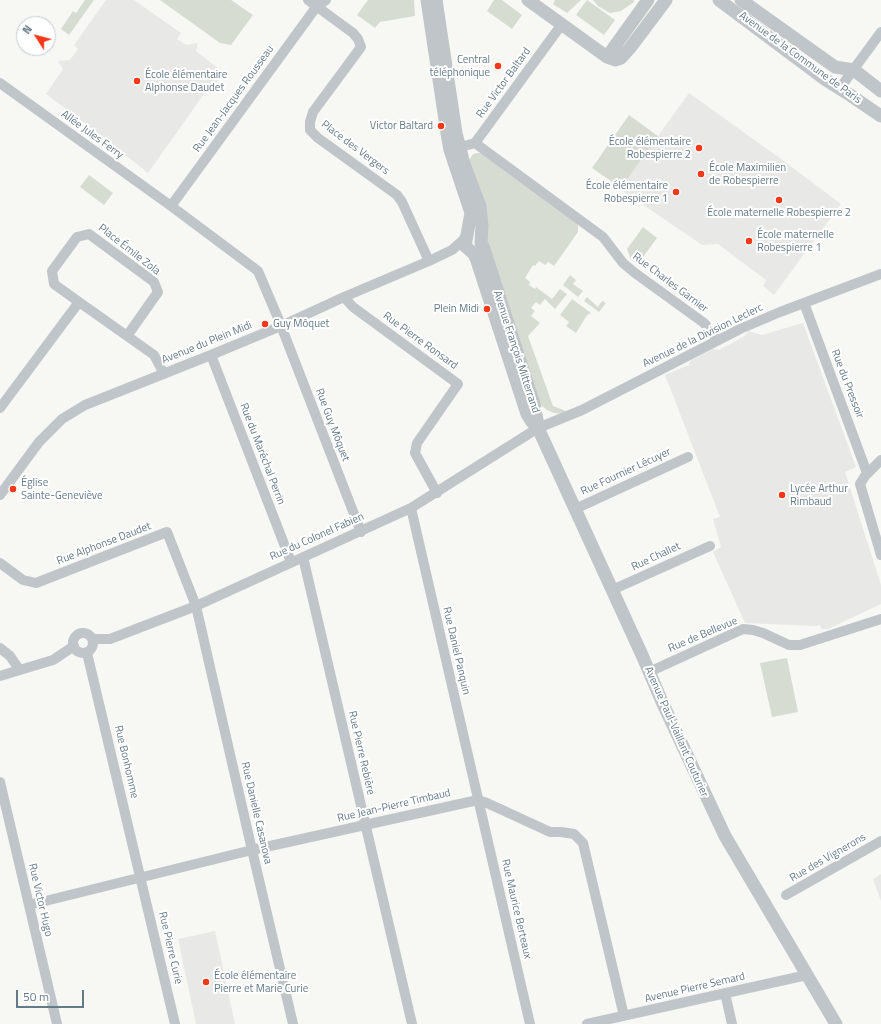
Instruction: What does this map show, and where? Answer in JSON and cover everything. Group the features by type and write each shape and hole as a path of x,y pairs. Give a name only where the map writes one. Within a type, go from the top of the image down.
{"street":[{"path":"312,3 326,0"},
{"name":"Avenue François Mitterrand","path":"427,0 441,97 471,213 466,246 468,250 474,254 478,264 527,414 538,428"},
{"name":"Avenue François Mitterrand","path":"436,0 450,95 455,149 464,164 480,206 482,226 481,243 534,404 538,428"},
{"path":"528,0 607,57 615,60 621,58 630,48 666,0"},
{"path":"607,57 648,0"},
{"name":"Avenue de la Commune de Paris","path":"719,0 826,80 881,116"},
{"name":"Avenue de la Commune de Paris","path":"741,0 835,67 854,70 881,91"},
{"name":"Rue Jean-Jacques Rousseau","path":"171,206 312,3"},
{"name":"Place des Vergers","path":"312,3 353,33 358,39 360,47 313,112 310,122 310,130 318,138 398,195 429,261"},
{"name":"Rue Victor Baltard","path":"475,143 562,24"},
{"path":"840,88 881,32"},
{"name":"Allée Jules Ferry","path":"0,83 171,206 258,271 281,326"},
{"path":"455,149 475,143"},
{"name":"Rue Charles Garnier","path":"475,143 603,237 623,262 635,273 704,323 718,340"},
{"path":"468,231 472,223 475,222 482,226"},
{"name":"Avenue du Plein Midi","path":"0,495 39,442 62,419 85,405 281,326 344,297 429,261 452,250 461,242 468,231"},
{"name":"Place Émile Zola","path":"127,336 158,292 154,282 89,234 77,237 52,271 54,284 79,302 127,336 154,355 164,374"},
{"name":"Avenue du Plein Midi","path":"452,250 468,250 477,248 481,243"},
{"name":"Avenue de la Division Leclerc","path":"538,428 582,410 740,329 881,274"},
{"name":"Rue Pierre Ronsard","path":"344,297 353,308 458,384 417,443 415,453 437,493"},
{"path":"0,408 79,302"},
{"name":"Rue du Pressoir","path":"804,303 867,473"},
{"name":"Rue Guy Môquet","path":"281,326 361,532"},
{"name":"Rue du Maréchal Perrin","path":"211,355 291,562"},
{"name":"Rue du Colonel Fabien","path":"0,676 19,669 53,660 74,646 73,643 75,636 80,633 87,633 93,639 110,639 196,606 303,556 361,532 411,508 437,493 538,428"},
{"name":"Avenue Paul-Vaillant Couturier","path":"538,428 687,757 725,836 836,1024"},
{"name":"Rue Fournier Lécuyer","path":"575,509 688,457"},
{"path":"881,460 867,473 860,484 881,555"},
{"name":"Rue Daniel Panquin","path":"411,508 478,800"},
{"name":"Rue Alphonse Daudet","path":"0,563 23,580 36,583 167,532 196,606"},
{"name":"Rue Challet","path":"612,590 710,546"},
{"name":"Rue Pierre Rebière","path":"303,556 412,1024"},
{"name":"Rue Danielle Casanova","path":"196,606 293,1024"},
{"name":"Rue de Bellevue","path":"649,672 743,630 753,630 790,645 800,645 881,619"},
{"path":"74,646 78,652 87,653 92,648 94,642 93,639"},
{"path":"0,648 10,656 19,669"},
{"name":"Rue Bonhomme","path":"87,653 141,878"},
{"name":"Rue Victor Hugo","path":"0,782 57,1024"},
{"path":"478,800 550,832 574,834 583,843 624,1016"},
{"name":"Rue Jean-Pierre Timbaud","path":"30,905 252,850 478,800"},
{"name":"Rue Maurice Berteaux","path":"478,800 530,1024"},
{"name":"Rue des Vignerons","path":"786,895 881,841"},
{"name":"Rue Pierre Curie","path":"141,878 175,1024"},
{"name":"Avenue Pierre Semard","path":"587,1024 807,975"},
{"path":"725,994 732,1024"}],"shaded area":[{"path":"85,0 94,0 69,35 61,29 73,11 76,13"},
{"name":"École élémentaire Alphonse Daudet","path":"106,0 134,0 181,33 177,39 186,45 198,43 196,51 224,73 209,93 206,91 148,173 46,94 63,69 58,61 70,60 78,49 74,45"},
{"path":"160,0 231,0 253,15 231,45 220,43"},
{"path":"368,0 414,0 415,16 380,22 375,28 357,15"},
{"path":"494,0 502,0 522,15 512,29 487,11"},
{"path":"555,0 581,0 567,13 553,4"},
{"path":"587,0 615,20 604,35 576,15"},
{"path":"593,0 634,0 634,2 621,11 610,13 598,6"},
{"name":"École Maximilien de Robespierre","path":"689,93 841,204 774,295 763,286 766,280 718,244 702,245 620,189"},
{"path":"629,115 658,136 621,188 592,168"},
{"path":"481,153 575,221 578,225 578,232 554,266 548,262 545,265 539,261 535,266 533,265 525,278 530,282 529,285 535,289 536,287 552,299 560,289 567,294 555,309 545,299 540,305 536,302 531,308 535,311 531,316 540,323 528,336 553,406 566,411 564,414 554,413 547,410 537,399 484,239 468,162 473,154"},
{"path":"89,175 113,193 104,205 80,187"},
{"path":"643,227 657,238 637,263 631,260 627,249"},
{"path":"570,275 576,280 573,284 583,291 578,297 563,285"},
{"path":"587,297 598,307 602,301 606,303 599,312 584,301"},
{"path":"572,299 591,313 587,315 576,333 566,326 569,322 560,315"},
{"name":"Lycée Arthur Rimbaud","path":"803,323 856,467 845,472 881,585 881,604 828,629 821,629 820,625 745,623 713,552 721,547 713,519 720,517 665,375 689,365 690,361 713,349 719,350 743,337 749,331 762,335"},
{"path":"787,658 798,712 772,717 760,663"},
{"path":"881,874 881,901 873,879"},
{"name":"École élémentaire Pierre et Marie Curie","path":"215,931 235,1024 196,1024 178,939"}],"place":[{"name":"Central téléphonique","path":"498,66"},
{"name":"École élémentaire Alphonse Daudet","path":"137,81"},
{"name":"Victor Baltard","path":"441,126"},
{"name":"École élémentaire Robespierre 2","path":"699,148"},
{"name":"École Maximilien de Robespierre","path":"701,174"},
{"name":"École élémentaire Robespierre 1","path":"676,192"},
{"name":"École maternelle Robespierre 2","path":"779,200"},
{"name":"École maternelle Robespierre 1","path":"749,241"},
{"name":"Plein Midi","path":"487,309"},
{"name":"Guy Môquet","path":"265,324"},
{"name":"Église Sainte-Geneviève","path":"13,489"},
{"name":"Lycée Arthur Rimbaud","path":"782,495"},
{"name":"École élémentaire Pierre et Marie Curie","path":"206,982"}]}
